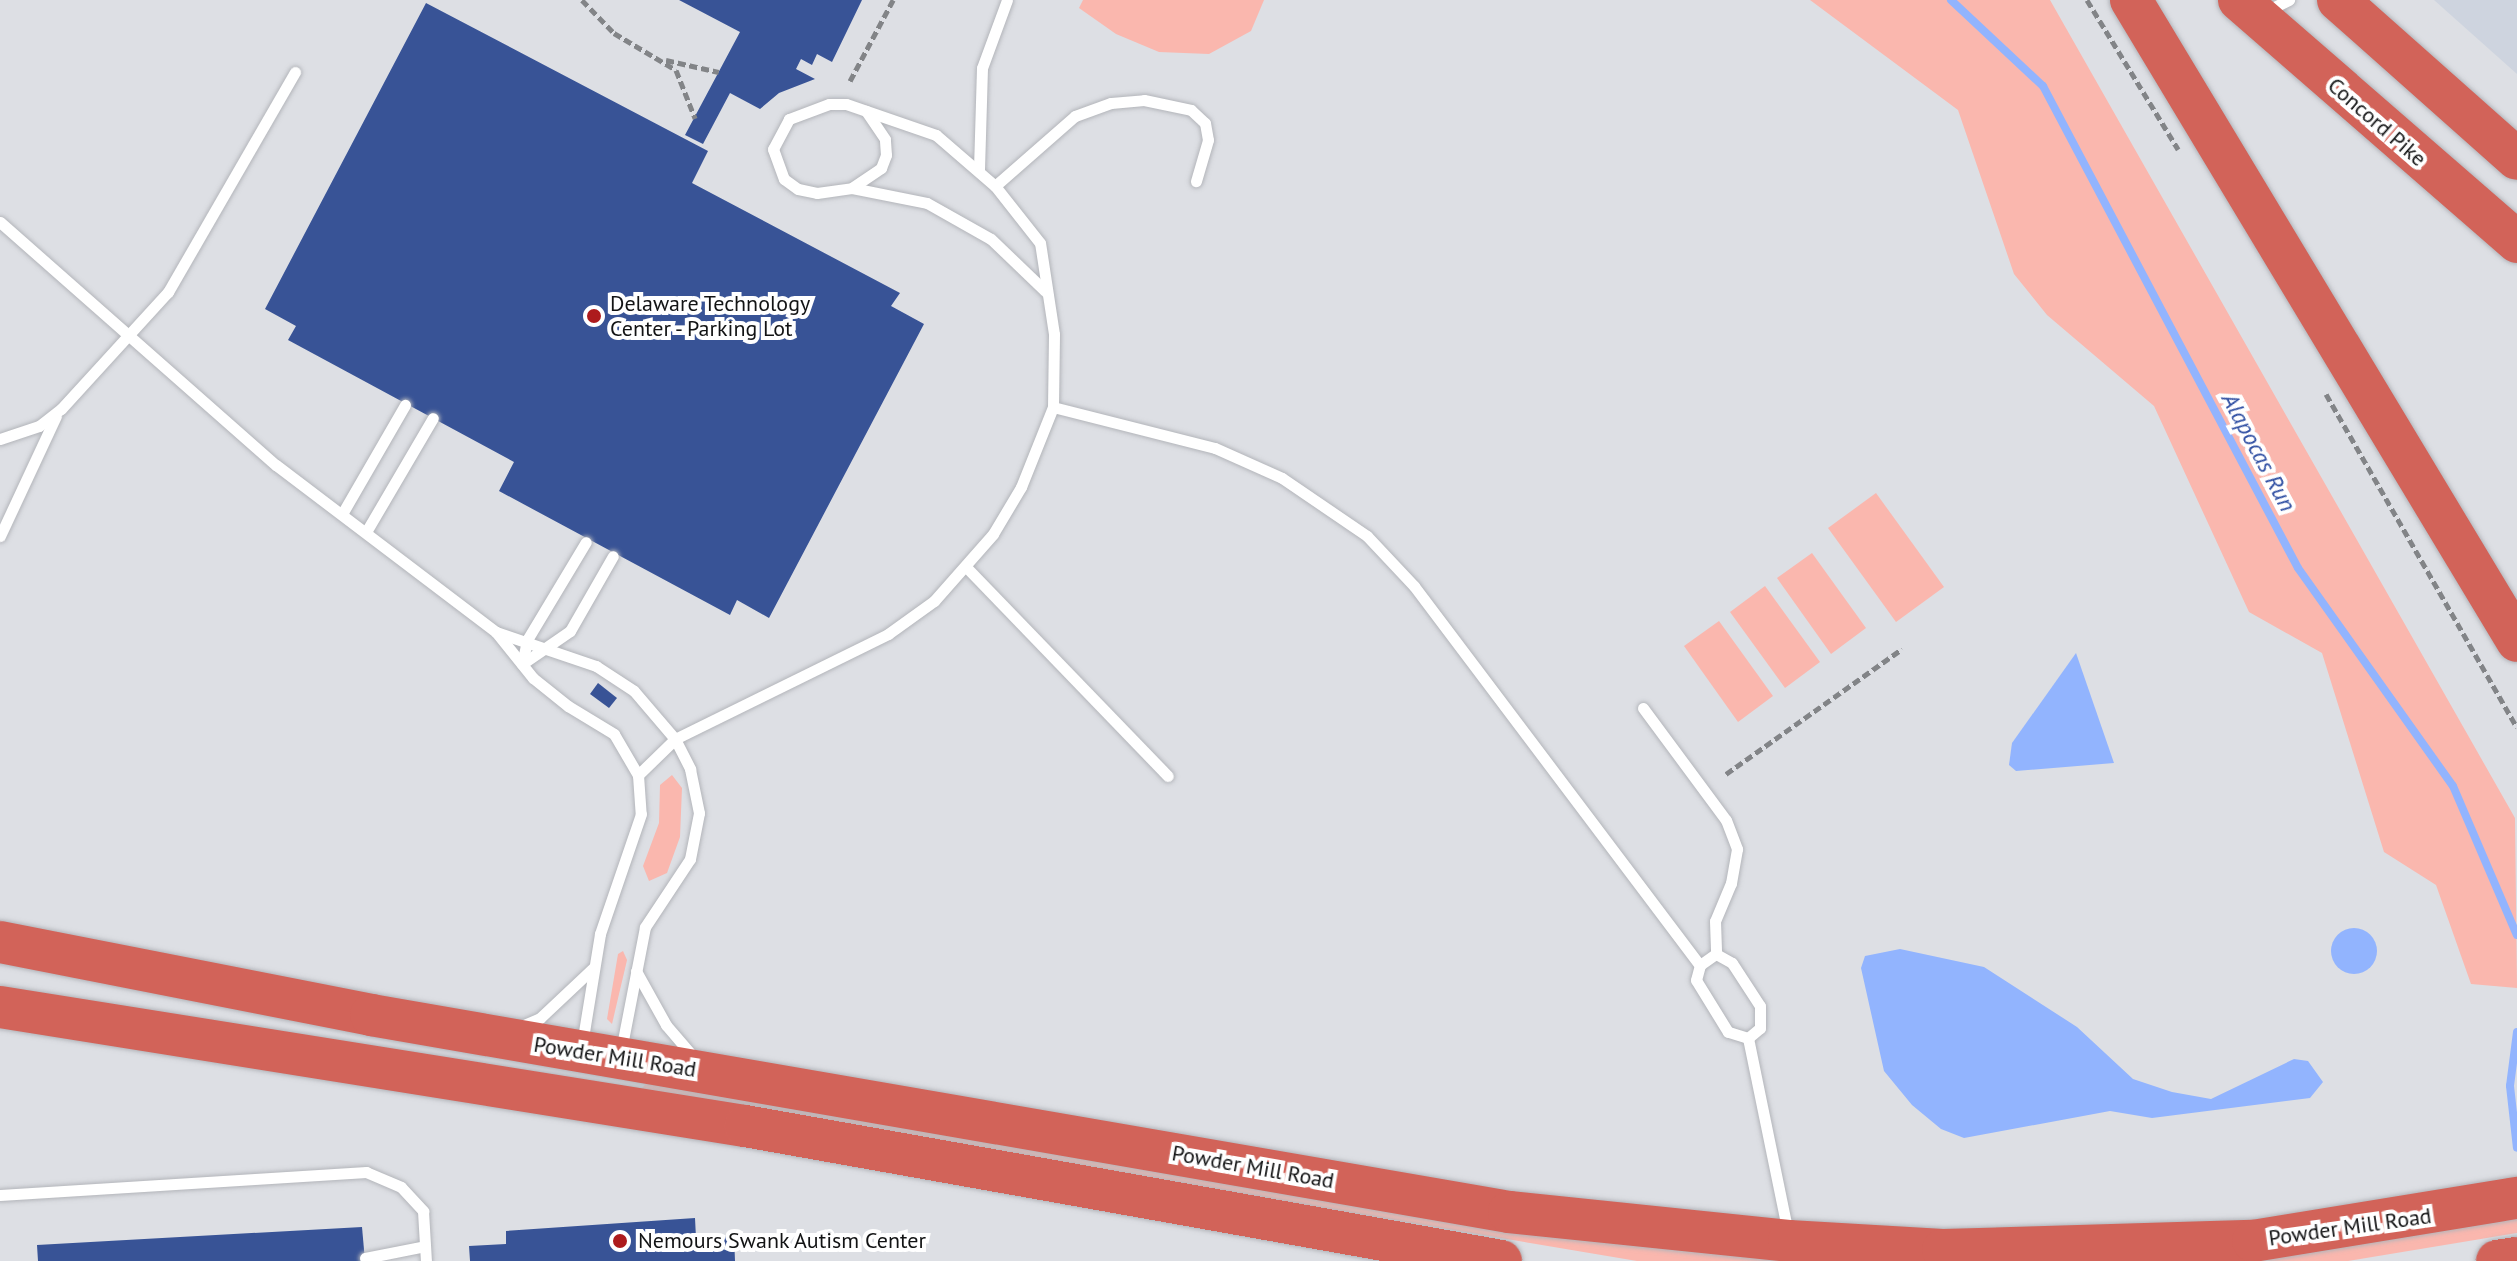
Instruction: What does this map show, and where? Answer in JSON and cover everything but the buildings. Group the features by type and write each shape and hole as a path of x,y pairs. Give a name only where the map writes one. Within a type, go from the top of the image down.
{"highway":[{"path":"2131,0 2517,641"},
{"path":"2338,0 2517,159"},
{"name":"Concord Pike","path":"2262,4 2517,242"},
{"path":"2468,116 2517,120"},
{"name":"Powder Mill Road","path":"0,942 495,1037 597,1074 706,1072 1509,1212 1789,1241 1943,1250 2253,1241 2517,1198"},
{"name":"Powder Mill Road","path":"0,1007 597,1074 1501,1261"},
{"path":"2497,1261 2517,1258"}],"lane":[{"path":"979,169 982,68 1007,0"},
{"path":"0,439 39,426 61,409 132,337 168,292 295,72"},
{"path":"995,186 1075,116 1111,103 1144,100 1191,110 1205,123 1208,140 1196,181"},
{"path":"638,775 675,739 888,634 934,601 967,568 1021,487 1053,407 1054,334 1040,243 995,186 936,135 846,104 807,111 789,119 773,149 784,179 798,189 817,193 852,188 904,196 957,216 991,239 1045,291"},
{"path":"852,188 881,168 886,155 885,139 865,111"},
{"path":"0,222 276,465 496,632 522,664 568,706 614,734 638,775 641,814 593,968 597,1074"},
{"path":"342,514 405,405"},
{"path":"1053,407 1215,448 1282,478 1367,536 1424,598 1700,965"},
{"path":"0,536 61,409"},
{"path":"366,532 433,418"},
{"path":"522,664 527,640 586,542"},
{"path":"522,664 570,631 613,556"},
{"path":"967,568 1168,776"},
{"path":"496,632 550,647 596,666 634,691 675,739 690,769 699,813 690,859 645,927 636,971 597,1074"},
{"path":"1643,708 1726,820 1737,849 1731,883 1715,921 1716,954"},
{"path":"1716,954 1700,965 1696,980 1728,1032 1748,1038"},
{"path":"1716,954 1732,963 1760,1006 1760,1028 1748,1038"},
{"path":"495,1037 540,1018 593,968"},
{"path":"636,971 666,1025 706,1072"},
{"path":"1748,1038 1789,1241"},
{"path":"0,1195 366,1172 401,1187 423,1211 426,1261"},
{"path":"365,1258 425,1246"}],"path":[{"path":"582,0 614,33 663,59 676,70 695,118"},
{"path":"850,81 893,0"},
{"path":"2087,0 2183,157"},
{"path":"663,59 719,72"},
{"path":"2318,381 2517,727"},
{"path":"1726,774 1902,649"}],"shaded area":[{"path":"1083,0 1264,0 1251,31 1209,54 1159,52 1116,34 1079,8"},
{"path":"1810,0 2050,0 2515,818 2517,988 2471,984 2436,885 2384,852 2322,653 2249,612 2154,406 2047,315 2014,274 1958,110"},
{"path":"2434,0 2517,0 2517,74"},
{"path":"1876,493 1944,587 1896,622 1828,528"},
{"path":"1812,553 1866,628 1831,654 1777,578"},
{"path":"1765,586 1820,662 1785,688 1730,612"},
{"path":"1719,621 1773,696 1738,722 1684,646"},
{"path":"672,775 682,788 680,837 667,873 649,881 643,866 659,823 660,785"},
{"path":"623,951 627,960 612,1024 607,1019 618,954"},
{"path":"647,1083 1638,1246 1795,1261 1637,1261 647,1094 642,1088"},
{"path":"2517,1217 2517,1233 2348,1261 2202,1261"}],"water":[{"path":"2076,653 2114,763 2016,771 2009,765 2012,743"},
{"path":"2354,928 2370,935 2377,951 2370,967 2354,974 2338,967 2331,951 2338,935"},
{"path":"1900,949 1984,967 2077,1027 2133,1079 2172,1092 2211,1099 2294,1059 2308,1061 2323,1082 2310,1098 2152,1118 2110,1111 1964,1138 1941,1129 1912,1105 1884,1071 1861,968 1865,956"}],"waterway":[{"name":"Alapocas Run","path":"1951,0 2043,86 2298,568 2453,786 2517,935"},
{"name":"Alapocas Run","path":"2517,1032 2510,1086 2517,1148"}],"place":[{"name":"Delaware Technology Center - Parking Lot","path":"594,316"},
{"name":"Nemours Swank Autism Center","path":"620,1241"}]}
